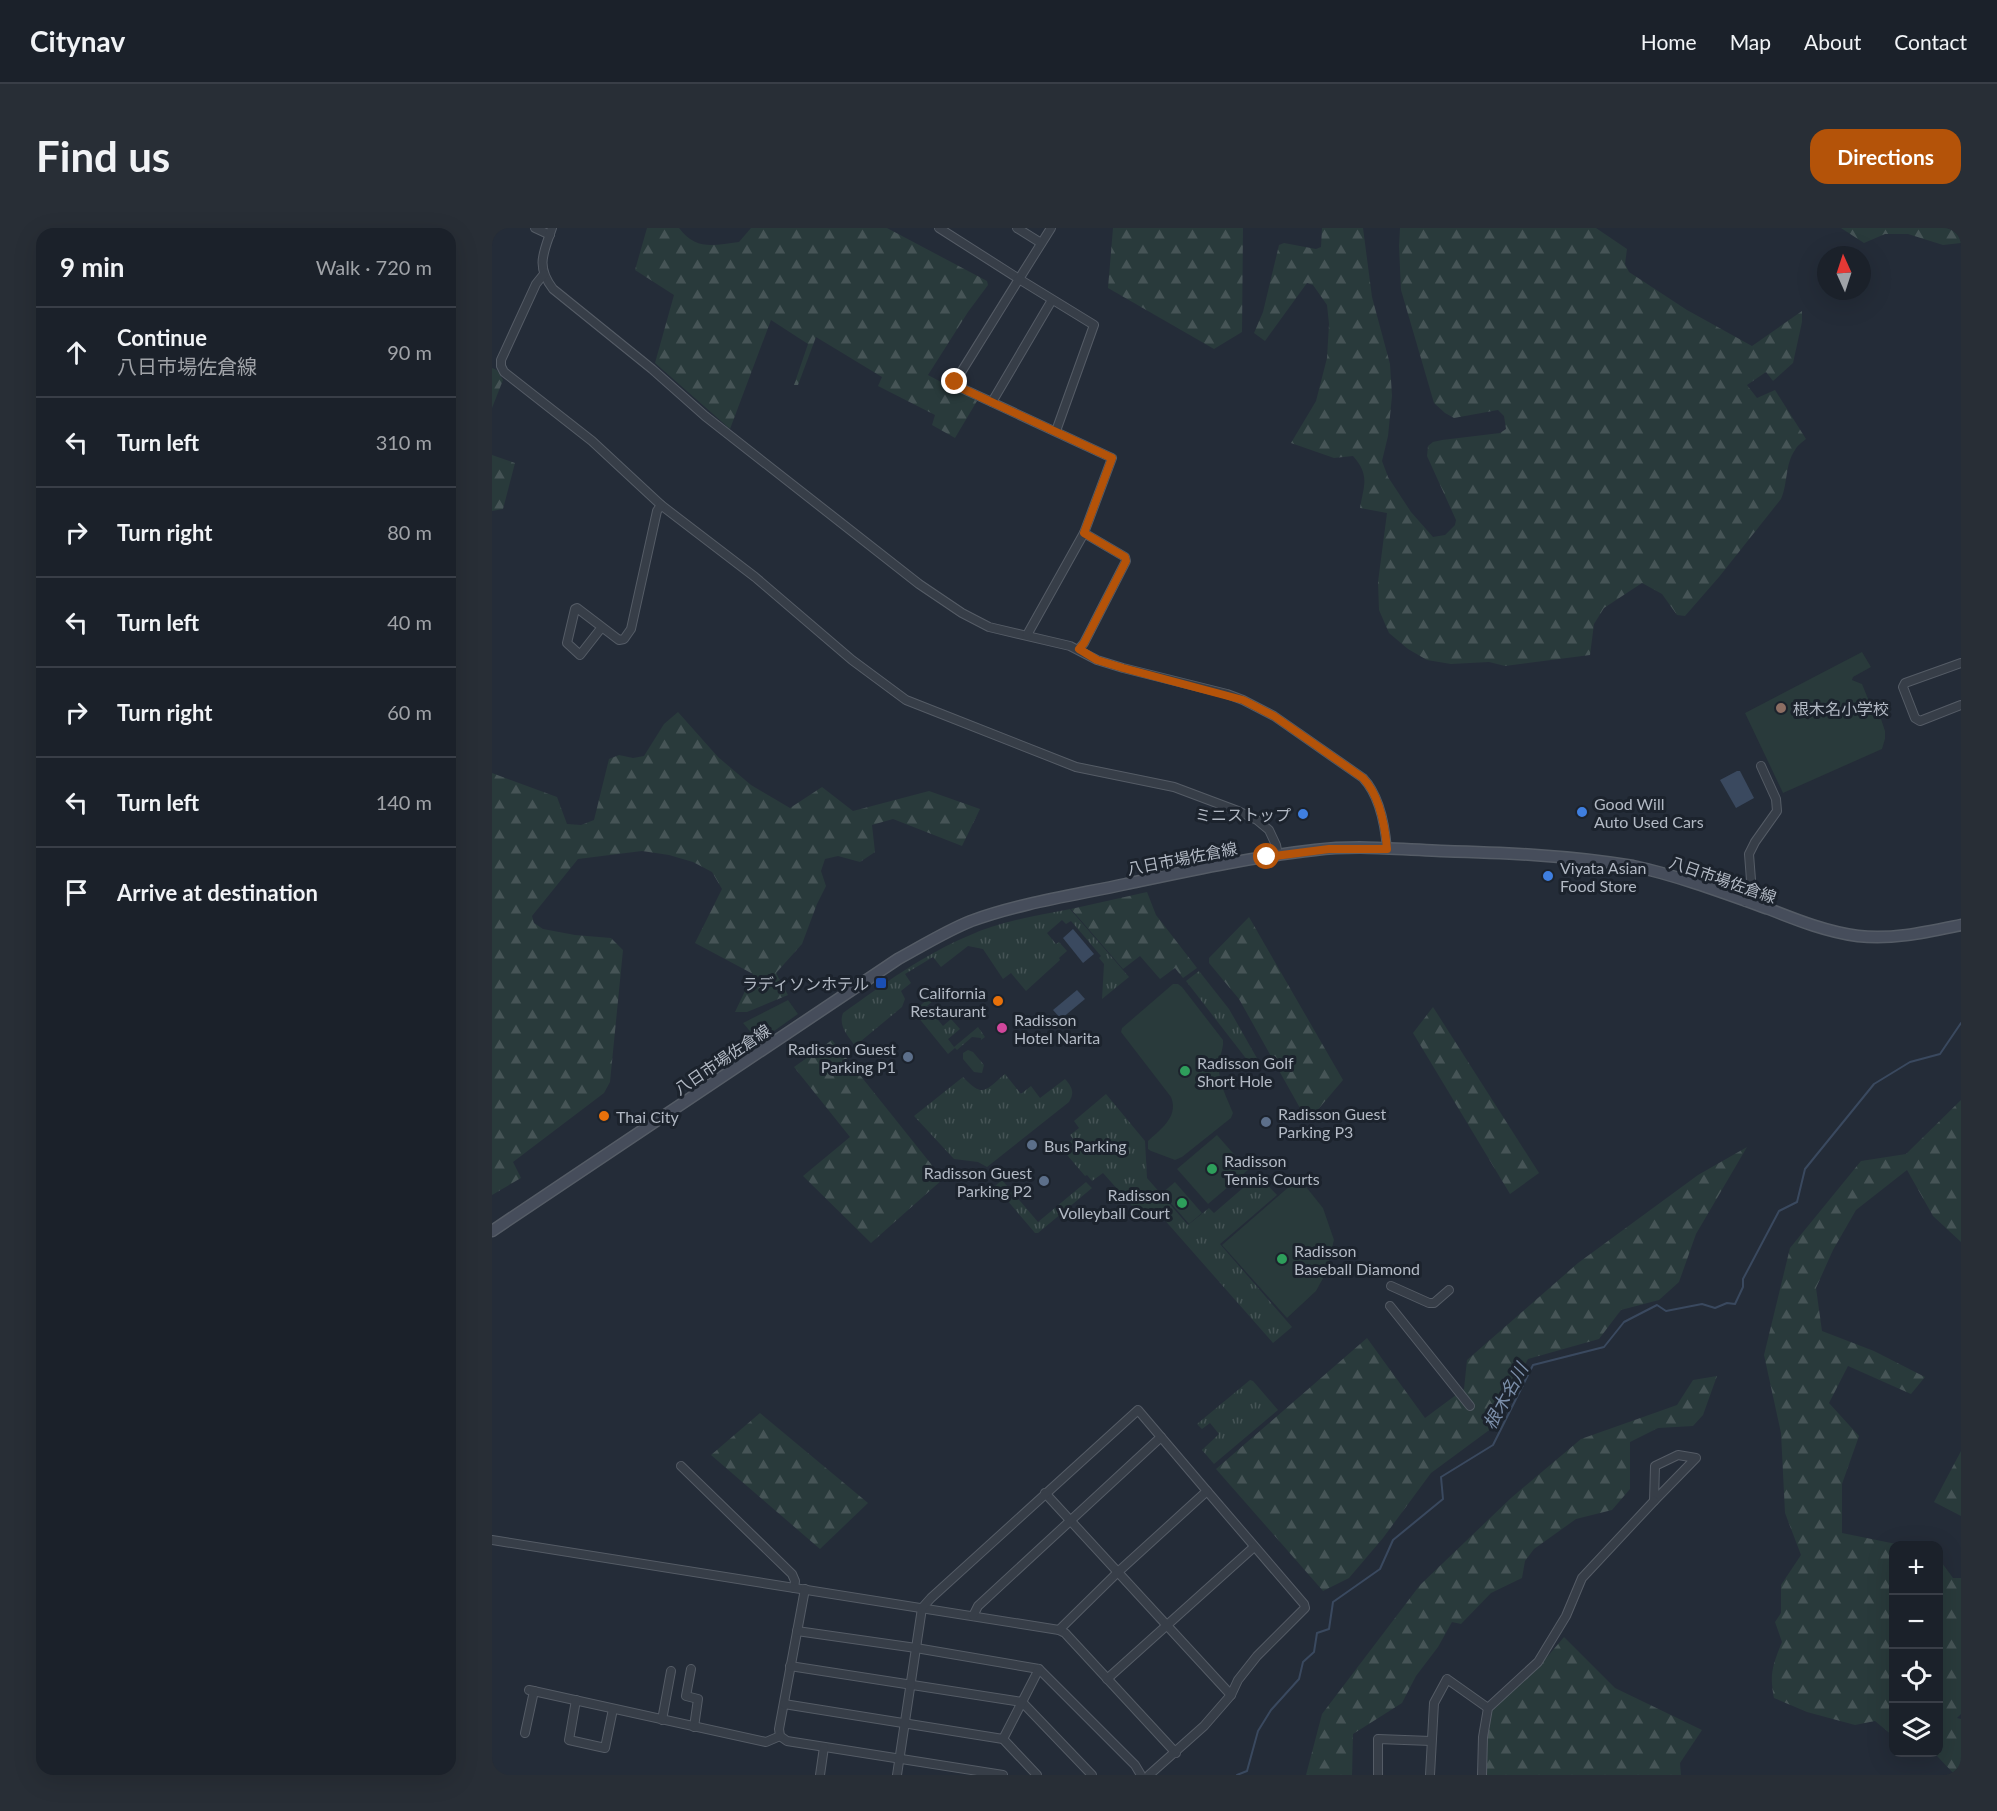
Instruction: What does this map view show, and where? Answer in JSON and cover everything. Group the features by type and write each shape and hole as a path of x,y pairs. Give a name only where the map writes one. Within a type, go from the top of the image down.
{"main road":[{"name":"八日市場佐倉線","path":"492,1231 898,959 971,921 1035,904 1278,855 1329,849 1387,849 1540,856 1623,865 1668,875 1807,924 1857,936 1903,936 1961,925"}],"street":[{"path":"535,228 551,232 542,258 544,274 553,289 705,416 945,603 978,622 999,630 1079,649 1097,660 1123,668 1227,694 1274,716 1363,778 1369,785 1385,827 1387,849"},
{"path":"939,228 1094,325 1056,431"},
{"path":"1017,228 1041,243"},
{"path":"1027,635 1084,533 1112,458 957,386 955,382 1051,228"},
{"path":"544,274 536,284 501,360 504,372 592,441 661,505 755,577 852,660 906,700 1076,767 1174,787 1238,810 1257,820 1269,830 1278,855"},
{"path":"992,402 1052,300"},
{"path":"602,627 580,654 577,654 567,643 577,608 602,627 619,640 624,639 632,629 657,511 661,505"},
{"path":"1079,649 1126,561 1125,557 1084,533"},
{"path":"1961,663 1905,683 1903,687 1915,718 1920,720 1961,705"},
{"path":"1746,902 1751,880 1749,854 1777,811 1776,799 1761,766"},
{"path":"1391,1286 1429,1304 1434,1303 1449,1290"},
{"path":"1390,1306 1470,1406"},
{"path":"897,1775 922,1608 1138,1410 1305,1608 1257,1656 1238,1680 1231,1695 1204,1726 1149,1775"},
{"path":"973,1616 978,1606 1161,1437"},
{"path":"1482,1775 1483,1737 1488,1708 1538,1662 1566,1616 1582,1578 1696,1458 1678,1455 1655,1466 1654,1501"},
{"path":"681,1467 792,1574 795,1581 794,1588"},
{"path":"1059,1630 1118,1572 1207,1491"},
{"path":"1045,1493 1231,1695"},
{"path":"492,1540 1059,1630 1065,1633 1176,1753"},
{"path":"1107,1679 1254,1547"},
{"path":"805,1590 779,1729 780,1736 787,1741 1003,1775"},
{"path":"797,1631 1039,1669 1135,1764 1141,1775"},
{"path":"790,1666 1022,1702 1092,1775"},
{"path":"691,1669 686,1696 699,1699 694,1727"},
{"path":"1003,1739 1039,1669"},
{"path":"662,1720 671,1671"},
{"path":"1430,1775 1434,1703 1447,1679 1488,1708"},
{"path":"525,1733 531,1690 766,1742 780,1736"},
{"path":"576,1700 568,1740 605,1748 613,1709"},
{"path":"784,1704 1003,1739 1037,1775"},
{"path":"1378,1775 1378,1740 1431,1741"},
{"path":"820,1775 825,1747"}],"green space":[{"path":"647,228 679,228 692,240 714,245 739,242 751,228 887,228 987,281 988,285 928,375 977,401 955,438 932,425 935,415 878,386 882,377 816,337 798,385 794,385 808,344 771,320 730,429 655,363 674,295 635,270"},
{"path":"1113,228 1243,228 1242,332 1214,349 1108,288"},
{"path":"1322,228 1363,228 1372,297 1390,364 1392,396 1388,436 1382,461 1388,477 1411,512 1433,537 1445,535 1455,525 1456,520 1427,456 1428,446 1442,440 1500,433 1506,429 1504,416 1498,410 1454,418 1434,403 1401,290 1400,228 1596,228 1627,249 1625,264 1629,272 1687,310 1752,346 1802,311 1802,322 1793,363 1773,381 1766,372 1747,385 1757,398 1775,390 1806,439 1797,447 1792,456 1781,499 1685,616 1677,615 1662,594 1642,583 1604,608 1594,624 1590,655 1505,666 1489,662 1451,664 1427,660 1408,649 1389,633 1379,610 1378,582 1387,513 1360,508 1364,475 1353,456 1334,458 1291,443 1316,401 1327,358 1329,324 1327,305 1313,285 1307,283 1265,341 1254,333 1263,312 1279,245 1284,243 1316,249 1321,247"},
{"path":"1841,228 1961,228 1961,243 1943,245 1908,234 1885,234 1864,243"},
{"path":"492,368 497,370 503,380 492,408"},
{"path":"492,455 515,463 503,509 492,511"},
{"path":"1862,652 1871,667 1853,677 1852,680 1862,684 1871,706 1879,713 1885,731 1882,749 1783,793 1745,713"},
{"path":"678,712 718,757 751,785 790,808 822,787 853,811 929,791 980,809 962,846 893,819 872,825 875,852 860,862 838,856 825,859 821,871 826,886 802,944 776,973 788,995 747,1012 735,1012 753,974 695,943 722,889 712,872 693,862 642,851 578,859 532,916 534,923 543,929 611,938 623,950 610,1082 604,1093 513,1162 521,1178 492,1195 492,773 557,797 567,824 581,825 594,820 609,759 619,755 633,758 644,756 664,724"},
{"path":"1147,892 1156,915 1197,968 1183,978 1175,968 1160,979 1140,956 1123,969 1071,909"},
{"path":"1070,909 1129,977 1102,999 1104,964 1099,958 1101,956 1071,921 1066,924 1062,920 1047,933 1056,944 1059,942 1067,951 1026,991 1011,973 1003,979 983,949 968,946 941,967 933,957 905,974 911,983 901,991 905,999 902,1007 855,1046 844,1031 843,1013 934,952 993,926"},
{"path":"1249,917 1343,1080 1310,1119 1305,1117 1239,999 1209,963 1209,958"},
{"path":"1199,971 1229,1009 1258,1060 1248,1061 1186,981"},
{"name":"Radisson Golf Short Hole","path":"1173,984 1182,987 1223,1040 1219,1071 1223,1089 1233,1113 1231,1118 1182,1157 1175,1160 1148,1149 1148,1141 1163,1128 1170,1117 1173,1104 1171,1097 1121,1032 1122,1028"},
{"path":"931,996 934,1000 927,1006 943,1026 951,1019 960,1029 948,1039 954,1047 978,1027 985,1037 981,1040 981,1038 972,1037 957,1050 955,1048 948,1054 918,1017 921,1005"},
{"path":"788,1000 798,1014 759,1042 743,1023"},
{"path":"1433,1007 1539,1173 1510,1194 1413,1033"},
{"path":"832,1040 943,1179 871,1243 803,1176 850,1137 794,1067"},
{"path":"968,1050 973,1052 984,1065 982,1073 974,1072 963,1059 963,1053"},
{"path":"1005,1074 1021,1094 1031,1086 1040,1098 1065,1079 1071,1087 1072,1095 1069,1102 987,1167 978,1162 954,1159 914,1116 963,1077 976,1088 984,1090"},
{"path":"1106,1094 1145,1141 1147,1178 1188,1225 1209,1208 1214,1213 1258,1175 1277,1195 1220,1244 1292,1327 1273,1343 1155,1209 1144,1219 1103,1173 1092,1181 1062,1149 1073,1139 1070,1135 1079,1128 1074,1121"},
{"path":"1961,1100 1961,1242 1933,1216 1907,1170 1856,1210 1833,1250 1816,1288 1822,1331 1874,1351 1925,1377 1911,1394 1848,1366 1829,1403 1859,1436 1842,1484 1842,1533 1889,1543 1889,1733 1875,1721 1855,1725 1807,1712 1774,1698 1773,1669 1782,1642 1775,1622 1781,1613 1781,1585 1801,1555 1785,1513 1781,1433 1764,1355 1790,1248 1861,1161 1906,1154"},
{"name":"Radisson Tennis Courts","path":"1217,1135 1248,1170 1208,1204 1177,1169"},
{"path":"1747,1147 1696,1234 1679,1282 1659,1300 1621,1310 1599,1339 1528,1359 1492,1428 1431,1473 1383,1538 1349,1578 1323,1591 1216,1469 1367,1338 1425,1418 1464,1389 1467,1360 1578,1263 1698,1175"},
{"name":"Radisson Baseball Diamond","path":"1299,1178 1323,1208 1334,1240 1326,1273 1316,1291 1287,1318 1222,1245"},
{"path":"1002,1180 1038,1222 1086,1182 1092,1188 1038,1233 1035,1233 995,1186"},
{"name":"Radisson Volleyball Court","path":"1175,1182 1202,1213 1189,1224 1162,1193"},
{"path":"1717,1376 1703,1415 1693,1426 1658,1428 1630,1442 1630,1489 1612,1510 1576,1519 1534,1549 1525,1561 1522,1578 1491,1593 1461,1624 1452,1622 1438,1647 1416,1676 1402,1703 1353,1734 1352,1775 1306,1775 1322,1714 1420,1585 1511,1498 1581,1439 1677,1405 1693,1380"},
{"path":"1250,1380 1278,1410 1214,1464 1202,1450 1219,1434 1210,1423 1202,1429 1197,1424"},
{"path":"760,1413 868,1503 820,1549 711,1455"},
{"path":"1961,1451 1961,1516 1934,1502"},
{"path":"1943,1564 1953,1578 1961,1578 1961,1714 1957,1718 1961,1719 1961,1775 1955,1775 1938,1757 1943,1757"},
{"path":"1564,1637 1615,1688 1702,1730 1680,1763 1681,1775 1485,1775 1486,1737 1491,1709 1542,1663"}],"water":[{"path":"1740,771 1754,798 1736,808 1720,780"},
{"path":"1073,929 1094,954 1083,963 1063,938"},
{"path":"1077,990 1085,999 1061,1019 1053,1010"}],"waterway":[{"name":"根木名川","path":"1237,1775 1247,1771 1258,1731 1271,1710 1299,1679 1303,1662 1314,1652 1317,1633 1329,1629 1333,1602 1380,1569 1393,1540 1443,1499 1441,1477 1493,1445 1533,1365 1604,1347 1624,1322 1657,1305 1666,1311 1702,1304 1715,1308 1727,1303 1735,1304 1743,1287 1743,1279 1779,1211 1797,1202 1805,1169 1874,1084 1910,1062 1940,1054 1961,1023"}],"place":[{"name":"根木名小学校","path":"1781,708"},
{"name":"Good Will Auto Used Cars","path":"1582,812"},
{"name":"ミニストップ","path":"1303,814"},
{"name":"Viyata Asian Food Store","path":"1548,876"},
{"name":"ラディソンホテル","path":"881,983"},
{"name":"California Restaurant","path":"998,1001"},
{"name":"Radisson Hotel Narita","path":"1002,1028"},
{"name":"Radisson Guest Parking P1","path":"908,1057"},
{"name":"Radisson Golf Short Hole","path":"1185,1071"},
{"name":"Thai City","path":"604,1116"},
{"name":"Radisson Guest Parking P3","path":"1266,1122"},
{"name":"Bus Parking","path":"1032,1145"},
{"name":"Radisson Tennis Courts","path":"1212,1169"},
{"name":"Radisson Guest Parking P2","path":"1044,1181"},
{"name":"Radisson Volleyball Court","path":"1182,1203"},
{"name":"Radisson Baseball Diamond","path":"1282,1259"}],"route":[{"path":"955,382 957,386 1112,458 1084,533 1125,557 1126,561 1079,649 1097,660 1227,694 1256,706 1363,778 1369,785 1385,827 1387,849 1314,850 1267,857"}]}
